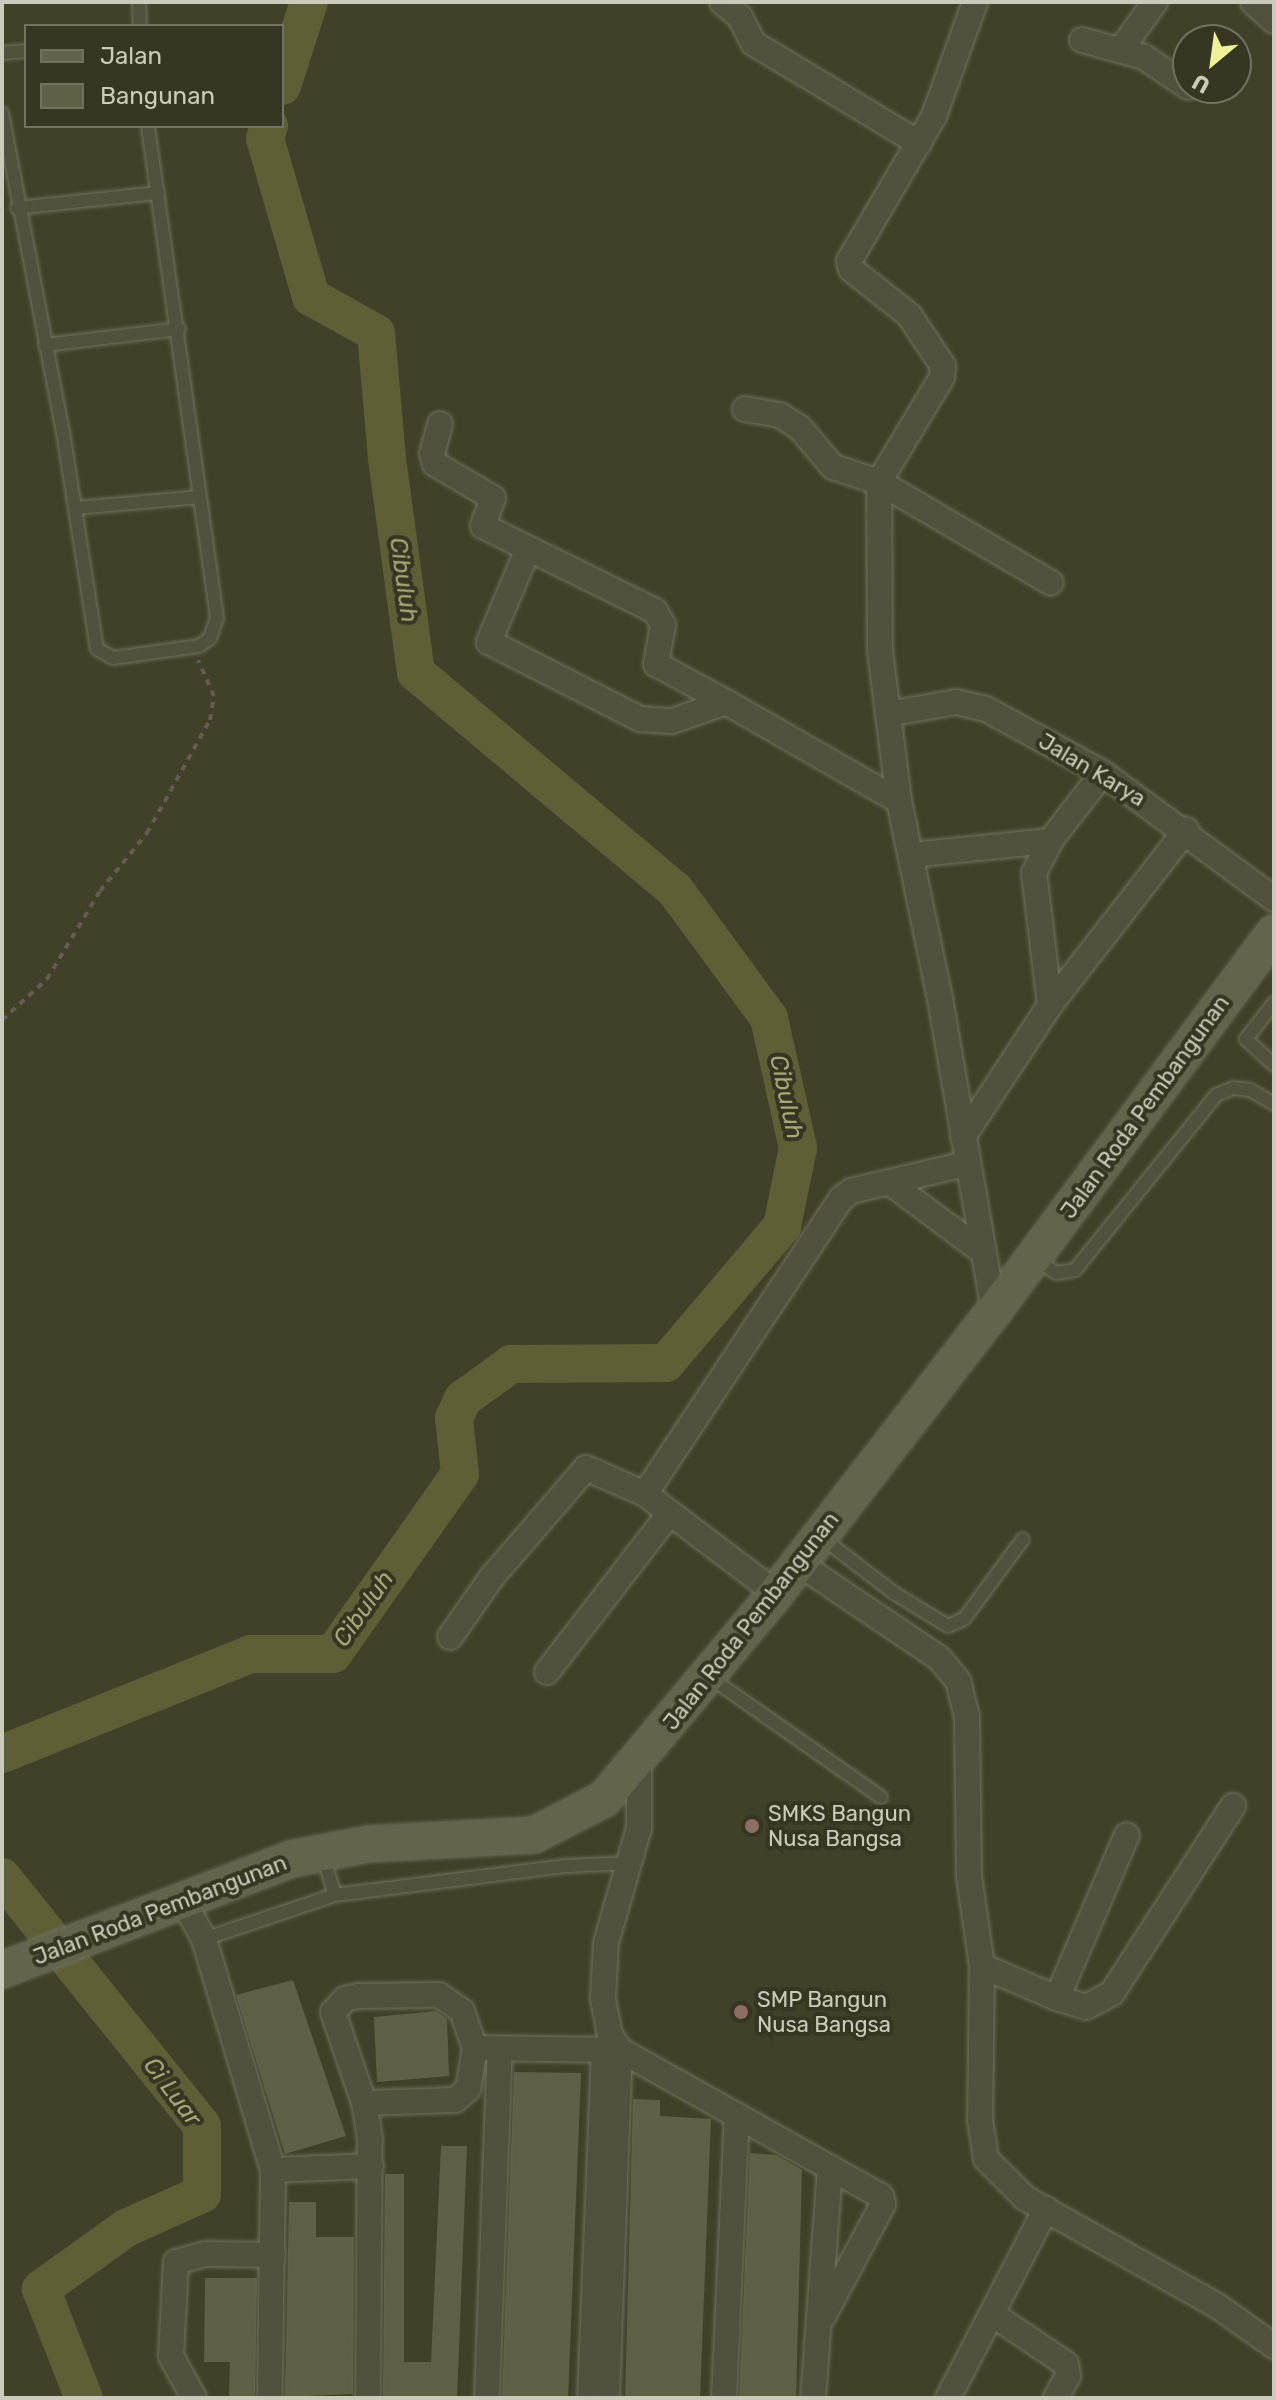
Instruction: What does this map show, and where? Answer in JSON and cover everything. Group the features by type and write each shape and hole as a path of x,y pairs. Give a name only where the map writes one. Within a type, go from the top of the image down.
{"street":[{"path":"722,2 740,17 753,43 919,143"},
{"path":"975,2 949,85 919,143 849,261 851,269 909,315 943,366 942,377 879,482 880,650 899,801 994,1311"},
{"path":"1122,48 1155,2"},
{"path":"1253,2 1274,21"},
{"path":"1082,40 1122,48 1172,75"},
{"path":"745,409 780,415 800,428 833,467 879,482 1051,583"},
{"path":"440,424 432,453 435,464 490,495 483,526 655,611 663,621 656,664 899,801"},
{"path":"528,549 489,642 640,719 672,721 726,702"},
{"name":"Jalan Karya","path":"888,714 968,703 1103,773 1186,830 1274,899"},
{"path":"1050,1005 1032,885 1050,841 1103,773"},
{"path":"963,1137 1050,1005 1186,830"},
{"path":"911,855 1050,841"},
{"name":"Jalan Roda Pembangunan","path":"18,1965 184,1903 271,1866 368,1844 534,1835 604,1799 639,1763 776,1593 994,1311 1274,933"},
{"path":"645,1494 842,1198 889,1182 965,1164"},
{"path":"889,1182 983,1252"},
{"path":"450,1637 492,1577 582,1470 593,1469 645,1494 776,1593"},
{"path":"547,1672 669,1514"},
{"path":"798,1563 939,1658 958,1681 967,1716 969,1876 982,1966 980,2120 986,2159 1025,2198 1216,2305 1274,2346"},
{"path":"590,2398 600,2346 611,2045 603,1998 606,1943 631,1863 642,1806 639,1763"},
{"path":"982,1966 1086,2007 1112,1993 1233,1806"},
{"path":"1057,1998 1127,1835"},
{"path":"184,1903 204,1939 273,2170 270,2398"},
{"path":"368,2398 371,2166 364,2103 333,2021 345,1999 449,1999 462,2011 488,2049 487,2398"},
{"path":"488,2049 611,2045 881,2196 883,2204 819,2325"},
{"path":"364,2103 464,2096 488,2049"},
{"path":"724,2398 737,2115"},
{"path":"273,2170 371,2166"},
{"path":"813,2398 830,2168"},
{"path":"948,2398 1046,2209"},
{"path":"194,2398 171,2356 176,2262 206,2254 273,2255"},
{"path":"992,2314 1066,2364 1068,2376 1056,2398"},
{"path":"600,2346 607,2398"}],"lane":[{"path":"139,2 140,24"},
{"path":"2,53 24,51"},
{"path":"2,113 17,208 76,508 97,649 113,658 199,646 210,638 217,618 179,329 148,128"},
{"path":"17,208 158,193"},
{"path":"45,345 179,329"},
{"path":"76,508 200,497"},
{"path":"1274,1003 1246,1039 1274,1065"},
{"path":"1033,1259 1056,1273 1075,1270 1216,1095 1233,1088 1250,1090 1274,1104"},
{"path":"818,1535 894,1593 948,1626 964,1619 1023,1539"},
{"path":"708,1676 881,1797"},
{"path":"322,1852 335,1895"},
{"path":"204,1939 335,1895 565,1866 631,1863"}],"path":[{"path":"2,1020 47,979 100,891 147,833 210,720 214,696 198,663 199,646"}],"building":[{"path":"293,1980 346,2136 285,2154 236,1995"},
{"path":"436,2011 447,2019 449,2076 377,2082 374,2017"},
{"path":"514,2072 581,2073 568,2398 502,2397"},
{"path":"633,2099 660,2100 660,2116 711,2119 700,2398 625,2398"},
{"path":"441,2146 467,2146 457,2398 383,2398 385,2174 404,2174 404,2362 431,2362"},
{"path":"750,2153 776,2155 802,2170 796,2398 739,2398"},
{"path":"289,2202 316,2202 316,2237 354,2237 353,2394 285,2397"},
{"path":"205,2278 257,2278 255,2397 229,2397 230,2362 204,2362"}],"waterway":[{"name":"Cibuluh","path":"284,80 309,2"},
{"name":"Cibuluh","path":"2,1754 251,1654 333,1654 460,1474 454,1418 463,1399 511,1364 666,1363 782,1226 798,1148 769,1018 675,890 416,673 387,458 376,333 311,297 265,139 268,128"},
{"name":"Ci Luar","path":"2,1877 202,2126 202,2194 126,2228 41,2289 84,2398"}],"place":[{"name":"SMKS Bangun Nusa Bangsa","path":"752,1826"},
{"name":"SMP Bangun Nusa Bangsa","path":"741,2012"}]}
